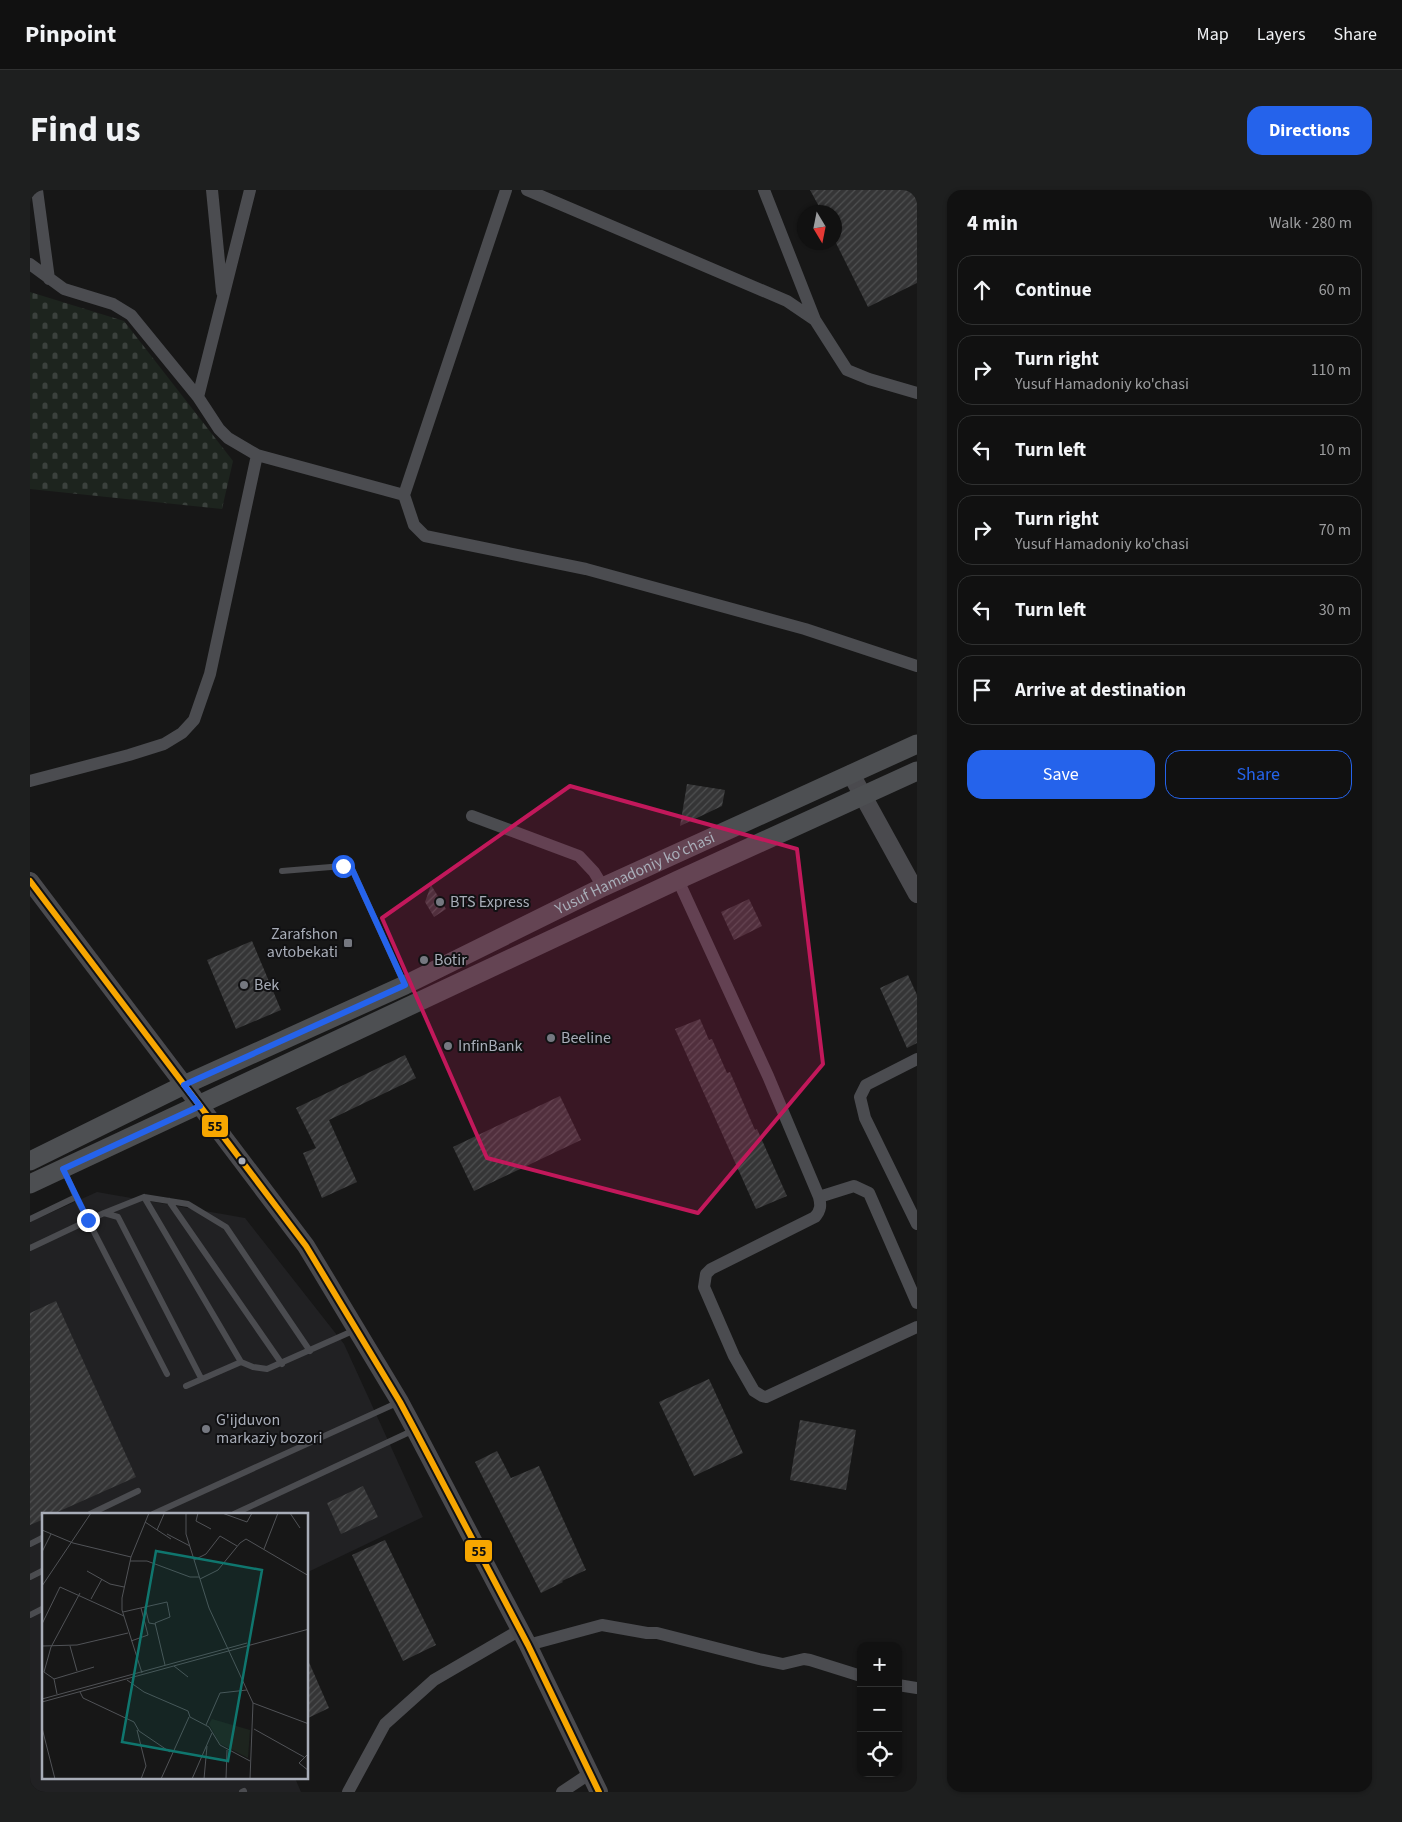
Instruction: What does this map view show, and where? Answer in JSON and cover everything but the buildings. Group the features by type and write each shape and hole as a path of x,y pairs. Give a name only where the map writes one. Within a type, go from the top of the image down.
{"main road":[{"name":"Yusuf Hamadoniy ko'chasi","path":"30,1161 184,1085 405,985 603,886 917,744"},
{"name":"Yusuf Hamadoniy ko'chasi","path":"30,1184 200,1106 678,880 864,797 917,771"},
{"path":"851,774 917,894"},
{"path":"30,881 306,1246 400,1402 528,1645 599,1792"}],"street":[{"path":"37,190 49,279"},
{"path":"212,190 218,270 223,299"},
{"path":"198,397 250,190"},
{"path":"506,190 404,495 414,525 418,530 426,536 586,569 805,629 917,666"},
{"path":"527,190 787,301 815,320"},
{"path":"764,190 815,320 841,363 847,370 869,379 917,394"},
{"path":"30,264 64,289 107,301 126,311 198,397 219,429 228,438 257,455 404,495"},
{"path":"30,781 164,744 182,733 194,720 210,674 257,455"},
{"path":"472,816 579,856 594,872 603,886"},
{"path":"678,880 768,1076 819,1197 820,1209 815,1217 711,1269 706,1274 704,1278 706,1294 734,1356 754,1391 762,1396 769,1396 917,1327"},
{"path":"917,1059 866,1085 860,1097 865,1118 917,1224"},
{"path":"819,1197 854,1186 869,1193 917,1303"},
{"path":"528,1645 602,1624 647,1633 657,1633 783,1664 804,1659 810,1660 857,1675"},
{"path":"348,1792 385,1724 434,1680 520,1630"},
{"path":"902,1686 917,1688"},
{"path":"562,1792 589,1774"}],"lane":[{"path":"282,871 343,866 352,869 405,985"},
{"path":"63,1169 166,1374"},
{"path":"30,1219 76,1197"},
{"path":"144,1197 241,1362 267,1370 356,1329"},
{"path":"30,1248 88,1220 144,1197 188,1204 226,1227 310,1351"},
{"path":"169,1201 282,1364"},
{"path":"104,1213 118,1217 201,1378"},
{"path":"186,1386 241,1362"},
{"path":"163,1512 400,1402"},
{"path":"236,1513 415,1430"},
{"path":"92,1513 138,1491"},
{"path":"30,1544 42,1538"},
{"path":"30,1615 42,1609"}],"highlighted area":[{"path":"570,786 797,849 823,1064 698,1213 487,1158 382,918"}],"shaded area":[{"name":"G'ijduvon markaziy bozori","path":"97,1192 245,1218 344,1344 423,1517 309,1572 309,1513 42,1513 42,1780 296,1780 301,1792 30,1792 30,1222"}],"green space":[{"path":"30,292 124,321 233,461 222,509 30,489"}],"transit line":[{"name":"55","path":"30,881 306,1246 400,1402 528,1645 599,1792"}],"place":[{"name":"BTS Express","path":"440,902"},
{"name":"Zarafshon avtobekati","path":"348,943"},
{"name":"Botir","path":"424,960"},
{"name":"Bek","path":"244,985"},
{"name":"Beeline","path":"551,1038"},
{"name":"InfinBank","path":"448,1046"},
{"name":"G'ijduvon markaziy bozori","path":"206,1429"}],"route":[{"path":"88,1220 63,1169 200,1106 184,1085 405,985 352,869 343,866"}]}
